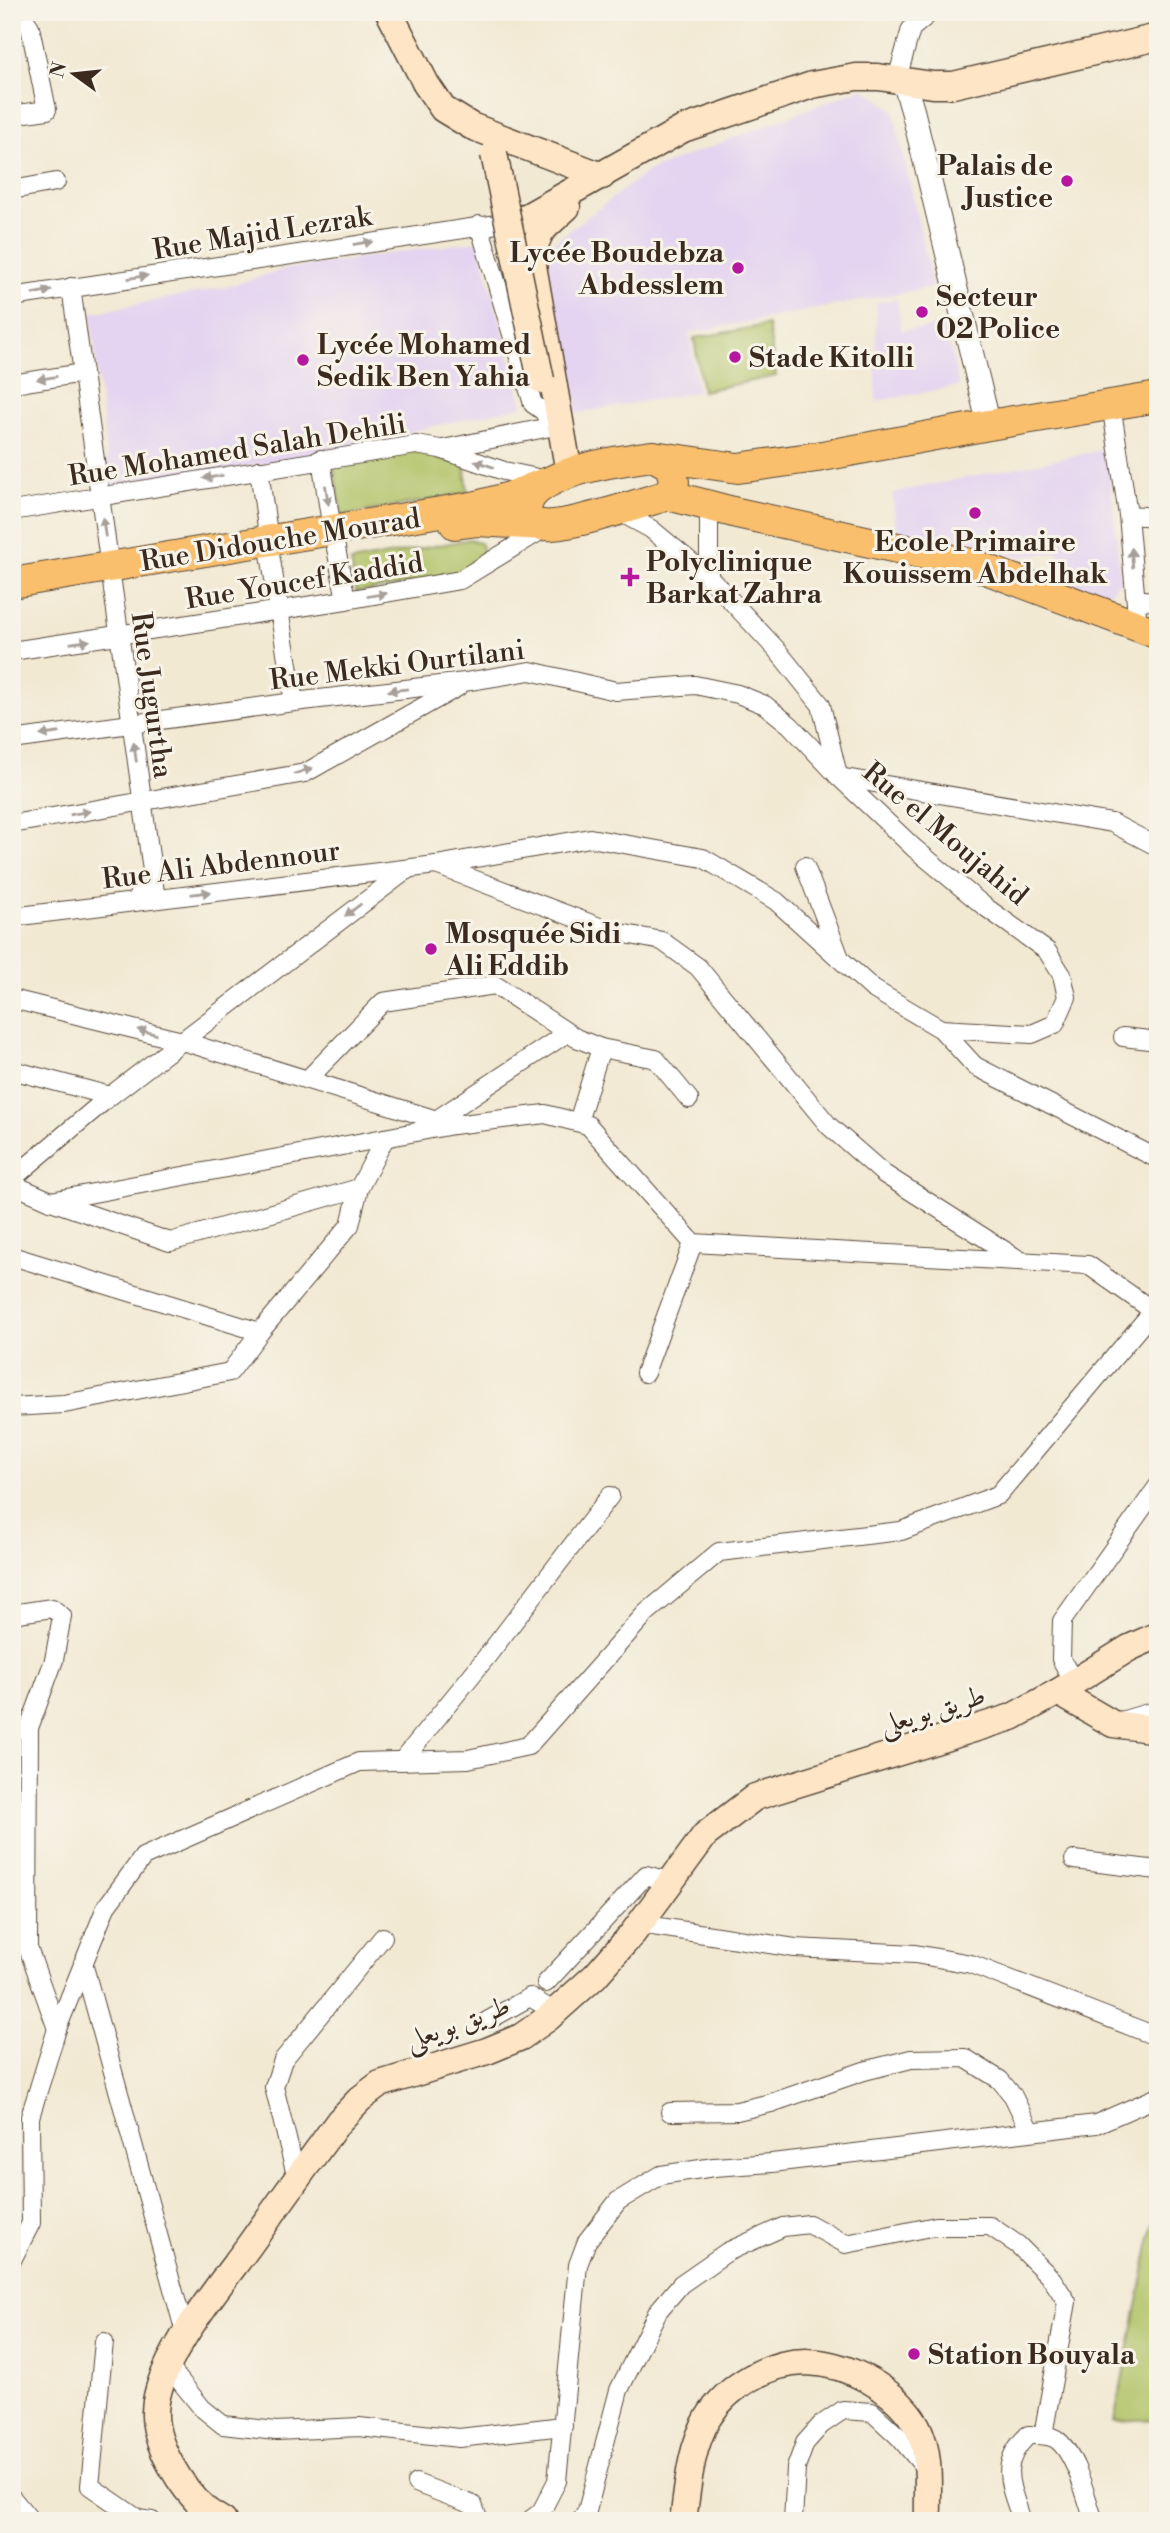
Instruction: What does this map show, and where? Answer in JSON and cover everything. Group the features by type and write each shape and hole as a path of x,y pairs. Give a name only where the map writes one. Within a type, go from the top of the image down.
{"main road":[{"path":"388,12 426,84 443,109 471,126 602,176"},
{"path":"897,79 1158,19"},
{"path":"521,220 683,129 813,85 856,77 878,77 933,85 953,85 1158,37"},
{"path":"471,126 494,154 540,412 556,478"},
{"path":"556,478 531,254 541,231 602,176"},
{"name":"Rue Didouche Mourad","path":"334,537 477,506 510,497 556,478 662,461 738,468 817,457 1158,397"},
{"name":"Rue Didouche Mourad","path":"12,594 110,573 334,537 478,521 546,525 616,510 704,497 985,437 1158,410"},
{"path":"662,461 674,482 704,497 975,565 1144,619"},
{"path":"546,525 532,522 525,509 533,493 556,478"},
{"name":"Rue Didouche Mourad","path":"12,583 110,573"},
{"name":"طريق بويعلى","path":"223,2521 205,2509 186,2485 158,2440 155,2412 158,2390 168,2365 186,2336 339,2121 360,2099 380,2084 487,2051 521,2037 555,2012 595,1976 640,1924 705,1835 755,1797 1012,1717 1129,1648 1158,1635"},
{"path":"1066,1687 1113,1724 1158,1730"},
{"path":"683,2521 695,2442 709,2416 731,2390 768,2370 805,2362 842,2367 872,2381 896,2401 917,2426 927,2454 928,2521"}],"street":[{"path":"12,115 47,110 30,27 20,12"},
{"path":"931,12 911,29 897,79 906,88 913,112 989,425"},
{"path":"913,112 933,85"},
{"path":"12,190 56,182"},
{"name":"Rue Majid Lezrak","path":"12,297 521,220"},
{"path":"440,449 540,412 479,225"},
{"name":"Rue Jugurtha","path":"57,911 74,901 155,892 71,287"},
{"path":"12,384 83,373"},
{"path":"1113,417 1144,619"},
{"name":"Rue Mohamed Salah Dehili","path":"12,510 416,445 440,449 504,471 556,478"},
{"path":"321,459 346,600"},
{"path":"260,470 269,547 294,702"},
{"path":"704,497 709,577"},
{"name":"Rue el Moujahid","path":"616,510 651,529 709,577 776,649 821,705 839,777 954,883 1047,951 1062,975 1068,997 1055,1024 1032,1034 941,1029"},
{"path":"1128,515 1158,517"},
{"name":"Rue Youcef Kaddid","path":"12,651 279,611 460,580 546,525"},
{"path":"1144,619 1158,602"},
{"name":"Rue Mekki Ourtilani","path":"12,740 465,682 530,671 616,691 695,685 716,688 765,705 790,725 839,777"},
{"path":"12,824 305,773 465,682"},
{"path":"839,777 1112,823 1158,847"},
{"name":"Rue Ali Abdennour","path":"12,917 408,869 590,838 703,858 776,901 873,989 941,1029"},
{"path":"436,865 610,931 662,941 698,967 837,1133 884,1174 1023,1262"},
{"path":"806,866 842,963"},
{"path":"12,1179 110,1096 408,869"},
{"path":"12,909 37,905 57,911"},
{"path":"307,1080 383,1002 495,985 567,1033 601,1048 656,1059 689,1099"},
{"path":"12,999 182,1041 445,1122"},
{"path":"941,1029 975,1066 1158,1159"},
{"path":"445,1122 567,1033"},
{"path":"1123,1037 1158,1041"},
{"path":"578,1122 601,1048"},
{"path":"12,1070 110,1096"},
{"path":"12,2260 31,2223 30,2117 57,2029 106,1907 143,1857 359,1762 468,1759 528,1746 646,1613 719,1552 901,1531 998,1495 1155,1308 1088,1265 693,1243 588,1125 545,1114 445,1122 384,1138 51,1201"},
{"path":"12,1407 64,1404 230,1372 350,1225 359,1188 384,1138"},
{"path":"12,1184 51,1201 170,1242 359,1188"},
{"path":"645,1373 693,1243"},
{"path":"12,1256 260,1332"},
{"path":"1066,1687 1061,1659 1062,1621 1158,1486"},
{"path":"402,1761 488,1656 610,1496"},
{"path":"12,1614 52,1608 62,1616 54,1660 30,1728 28,1948 57,2029"},
{"path":"1113,1724 1158,1710"},
{"path":"1074,1860 1158,1870"},
{"path":"546,1983 646,1874 671,1882"},
{"path":"640,1924 795,1948 915,1954 971,1964 1158,2037"},
{"path":"297,2179 274,2087 283,2060 383,1937"},
{"path":"83,1963 186,2336"},
{"path":"487,2021 530,1997 555,2012"},
{"path":"670,2112 737,2111 911,2059 965,2058 1000,2080 1013,2096 1030,2131"},
{"path":"530,2521 541,2512 556,2481 578,2265 587,2241 618,2201 661,2175 714,2166 772,2164 1096,2124 1158,2097"},
{"path":"580,2521 587,2511 619,2390 658,2311 681,2284 727,2252 782,2227 809,2224 846,2244 936,2226 990,2226 1018,2245 1052,2280 1067,2302 1043,2435"},
{"path":"104,2342 90,2486 138,2519 152,2521"},
{"path":"168,2365 202,2408 223,2425 276,2431 359,2427 459,2438 563,2426"},
{"path":"793,2521 796,2468 805,2443 821,2425 842,2410 872,2412 900,2438 927,2470"},
{"path":"1022,2521 1007,2471 1018,2445 1028,2435 1043,2435 1056,2439 1072,2459 1094,2521"},
{"path":"416,2483 473,2505 479,2521"},
{"path":"12,2498 31,2521"}],"shaded area":[{"name":"Lycée Boudebza Abdesslem","path":"863,88 893,109 933,287 689,333 698,392 572,414 545,249 648,171"},
{"name":"Lycée Mohamed Sedik Ben Yahia","path":"478,241 523,406 412,431 395,442 110,489 91,313 226,287 285,269"},
{"path":"897,299 901,330 945,324 959,386 876,401 876,303"},
{"path":"1107,449 1121,580 1107,596 1061,580 1059,552 1021,557 897,533 892,493"}],"green space":[{"name":"Stade Kitolli","path":"768,325 776,376 702,391 694,338"},
{"path":"415,450 465,466 468,493 342,516 333,462"},
{"path":"470,539 481,544 484,559 460,575 356,593 351,562"},
{"path":"1158,2201 1158,2419 1114,2421"}],"place":[{"name":"Palais de Justice","path":"1067,181"},
{"name":"Lycée Boudebza Abdesslem","path":"738,268"},
{"name":"Secteur 02 Police","path":"922,312"},
{"name":"Stade Kitolli","path":"735,357"},
{"name":"Lycée Mohamed Sedik Ben Yahia","path":"303,360"},
{"name":"Ecole Primaire Kouissem Abdelhak","path":"975,513"},
{"name":"Polyclinique Barkat Zahra","path":"630,577"},
{"name":"Mosquée Sidi Ali Eddib","path":"431,949"},
{"name":"Station Bouyala","path":"914,2354"}]}
